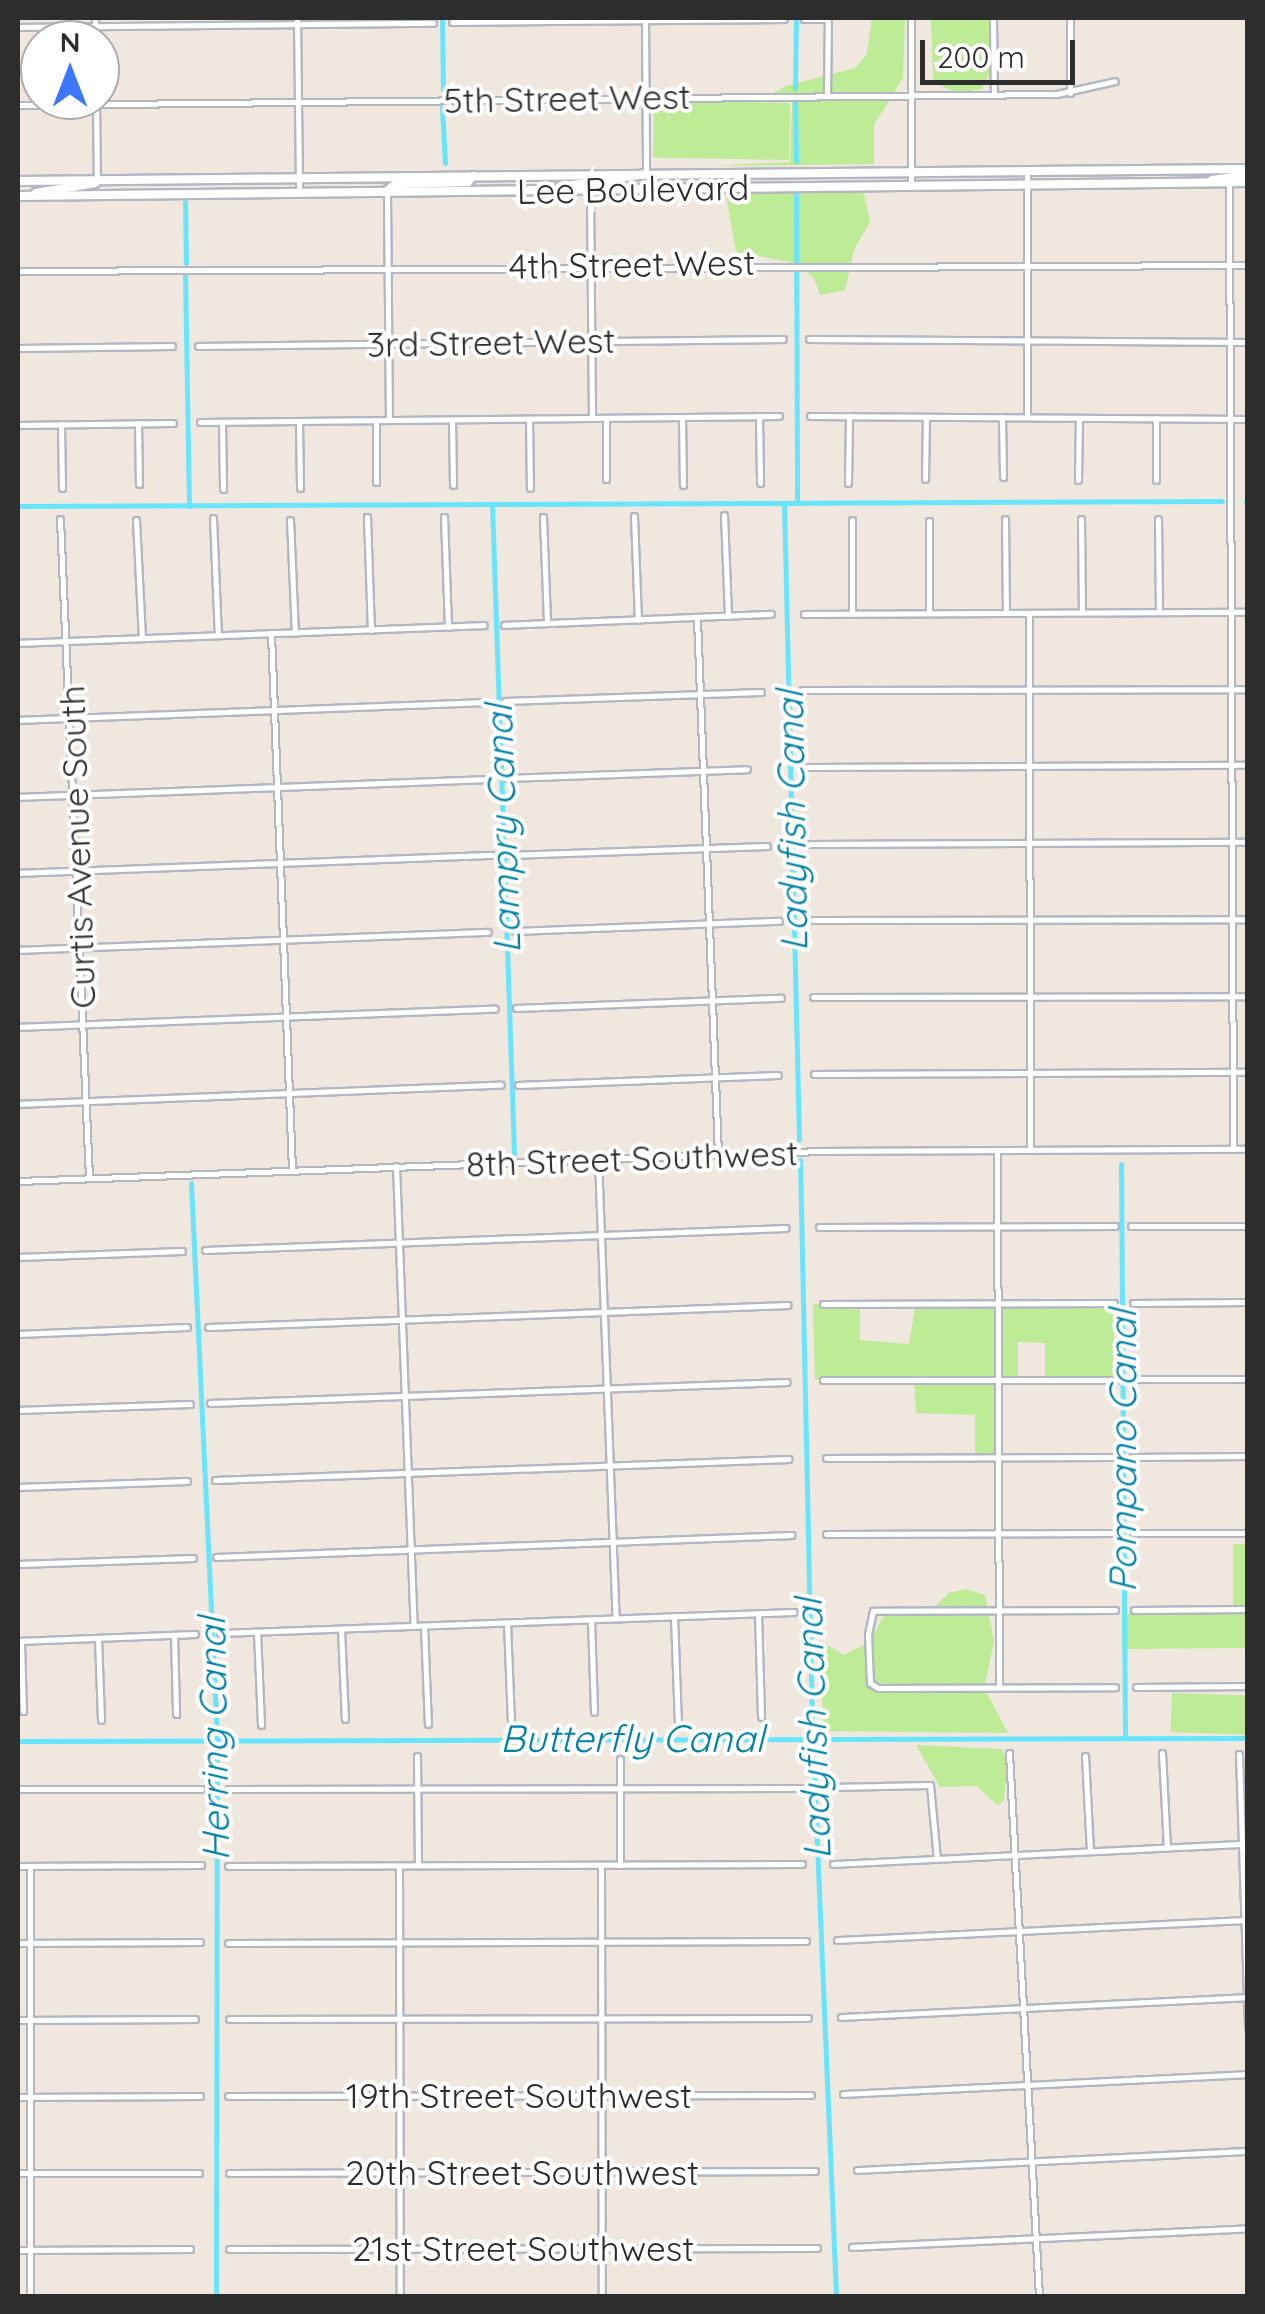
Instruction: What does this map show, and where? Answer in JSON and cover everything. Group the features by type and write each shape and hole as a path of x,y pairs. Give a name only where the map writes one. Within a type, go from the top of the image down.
{"main road":[{"name":"Lee Boulevard","path":"18,182 1027,171 1248,176"},
{"path":"556,190 571,181 638,180 646,174"},
{"path":"387,191 396,184 468,182 473,176"},
{"name":"Lee Boulevard","path":"18,196 1230,182 1248,176"},
{"path":"1208,182 1248,176"},
{"path":"32,195 97,180"}],"street":[{"path":"804,19 828,18 827,96"},
{"path":"911,184 912,18"},
{"path":"993,18 994,94"},
{"path":"1070,18 1070,93"},
{"path":"645,19 646,174"},
{"path":"452,22 784,19"},
{"path":"297,21 300,192"},
{"path":"120,26 297,21 433,23"},
{"name":"5th Street West","path":"120,102 1070,93 1115,82"},
{"path":"96,120 97,180"},
{"path":"1027,171 1027,417"},
{"path":"1230,182 1228,418 1236,612 1231,689 1233,1150"},
{"path":"590,189 592,418"},
{"path":"387,191 389,420"},
{"name":"4th Street West","path":"18,271 790,262 1248,265"},
{"name":"3rd Street West","path":"198,346 783,339"},
{"path":"809,339 1248,342"},
{"path":"18,348 172,346"},
{"path":"759,416 760,483"},
{"path":"200,422 779,416"},
{"path":"810,416 1248,418"},
{"path":"848,416 848,483"},
{"path":"682,417 683,485"},
{"path":"925,479 926,417"},
{"path":"1002,417 1003,477"},
{"path":"606,418 606,479"},
{"path":"1078,480 1079,418"},
{"path":"1156,418 1156,480"},
{"path":"529,419 530,488"},
{"path":"376,420 376,482"},
{"path":"452,420 453,486"},
{"path":"18,425 173,422"},
{"path":"222,422 223,489"},
{"path":"299,422 300,488"},
{"path":"138,423 139,484"},
{"path":"61,424 62,488"},
{"path":"634,516 638,620"},
{"path":"724,516 728,616"},
{"path":"367,517 371,630"},
{"path":"444,517 448,627"},
{"path":"543,517 548,623"},
{"path":"213,518 218,636"},
{"name":"Curtis Avenue South","path":"60,519 64,641 72,718 89,1178"},
{"path":"1005,519 1006,613"},
{"path":"1082,519 1082,612"},
{"path":"1158,519 1159,612"},
{"path":"136,520 142,638"},
{"path":"290,520 294,632"},
{"path":"852,520 852,613"},
{"path":"929,521 929,613"},
{"path":"804,614 1248,612"},
{"path":"1029,613 1030,1150"},
{"path":"504,625 771,614"},
{"path":"697,618 718,1154"},
{"path":"18,643 484,626"},
{"path":"271,633 292,1170"},
{"path":"802,690 1248,689"},
{"path":"505,701 761,692"},
{"path":"18,720 484,702"},
{"path":"806,767 1248,765"},
{"path":"507,778 747,769"},
{"path":"18,797 486,779"},
{"path":"810,844 1248,842"},
{"path":"509,855 767,846"},
{"path":"18,873 492,855"},
{"path":"812,920 1248,919"},
{"path":"515,931 779,921"},
{"path":"18,950 488,932"},
{"path":"813,997 1248,996"},
{"path":"516,1008 781,998"},
{"path":"18,1027 495,1009"},
{"path":"814,1074 1248,1072"},
{"path":"518,1085 778,1075"},
{"path":"18,1104 502,1086"},
{"path":"997,1150 999,1687"},
{"name":"8th Street Southwest","path":"18,1180 718,1154 1248,1150"},
{"path":"598,1158 616,1618"},
{"path":"396,1166 414,1626"},
{"path":"819,1228 1114,1226"},
{"path":"1132,1226 1248,1226"},
{"path":"204,1250 786,1228"},
{"path":"18,1257 182,1250"},
{"path":"1133,1303 1248,1302"},
{"path":"824,1304 1114,1303"},
{"path":"208,1327 788,1305"},
{"path":"18,1334 187,1328"},
{"path":"1133,1380 1248,1379"},
{"path":"823,1380 1114,1380"},
{"path":"210,1403 788,1382"},
{"path":"18,1410 190,1404"},
{"path":"1132,1457 1248,1456"},
{"path":"826,1458 1114,1457"},
{"path":"215,1480 790,1459"},
{"path":"18,1487 187,1481"},
{"path":"1133,1534 1248,1533"},
{"path":"826,1534 1114,1534"},
{"path":"216,1557 792,1535"},
{"path":"18,1564 193,1558"},
{"path":"1115,1610 869,1614 870,1682 1116,1687"},
{"path":"1134,1610 1248,1610"},
{"path":"220,1633 794,1612"},
{"path":"758,1614 762,1717"},
{"path":"674,1616 678,1724"},
{"path":"590,1620 594,1712"},
{"path":"507,1623 511,1723"},
{"path":"424,1626 428,1724"},
{"path":"341,1629 345,1719"},
{"path":"258,1632 261,1725"},
{"path":"23,1711 19,1641 195,1634"},
{"path":"174,1635 176,1714"},
{"path":"98,1638 100,1720"},
{"path":"1136,1686 1248,1686"},
{"path":"1162,1753 1167,1848"},
{"path":"1008,1754 1022,1931 1040,2296"},
{"path":"1238,1754 1245,1844 1248,2026"},
{"path":"418,1756 418,1865"},
{"path":"1085,1756 1090,1851"},
{"path":"620,1759 620,1865"},
{"path":"831,1788 928,1784 937,1858"},
{"path":"228,1789 801,1788"},
{"path":"18,1789 201,1789"},
{"path":"833,1864 1245,1844"},
{"path":"228,1866 802,1864"},
{"path":"601,1865 602,2296"},
{"path":"18,1866 201,1866"},
{"path":"30,1866 30,2296"},
{"path":"399,1866 400,2296"},
{"path":"837,1940 1245,1920"},
{"path":"228,1943 806,1941"},
{"path":"18,1943 200,1942"},
{"path":"841,2018 1247,1997"},
{"path":"229,2019 808,2018"},
{"path":"18,2020 195,2019"},
{"path":"843,2094 1248,2074"},
{"name":"19th Street Southwest","path":"228,2096 811,2094"},
{"path":"18,2096 200,2096"},
{"path":"857,2170 1248,2151"},
{"name":"20th Street Southwest","path":"229,2172 815,2171"},
{"path":"18,2173 200,2173"},
{"path":"852,2247 1248,2228"},
{"name":"21st Street Southwest","path":"229,2249 817,2248"},
{"path":"18,2250 190,2249"}],"green space":[{"path":"872,18 905,18 903,78 874,125 874,164 714,166 790,162 792,102 761,100 786,86 855,68 867,54"},
{"path":"931,18 991,18 991,70 982,89 956,93 933,82"},
{"path":"654,101 790,103 789,160 653,158"},
{"path":"824,176 643,182 646,178"},
{"path":"863,189 870,222 854,250 845,290 820,295 814,278 795,263 736,252 725,190"},
{"path":"916,1302 1115,1308 1113,1382 1045,1381 1045,1343 1018,1342 1018,1379 998,1379 998,1459 975,1457 975,1415 916,1413 914,1382 815,1380 813,1304 860,1305 860,1340 909,1344"},
{"path":"1233,1544 1247,1544 1247,1648 1122,1649 1122,1614 1233,1610"},
{"path":"966,1589 985,1595 994,1642 984,1688 1008,1733 823,1731 821,1641 844,1655 869,1642 884,1616 930,1611 949,1593"},
{"path":"1172,1693 1247,1696 1246,1735 1171,1732"},
{"path":"916,1745 1001,1749 1008,1761 1004,1801 997,1805 977,1786 940,1787"}],"waterway":[{"path":"442,18 443,93"},
{"name":"Ladyfish Canal","path":"795,88 796,18"},
{"name":"Ladyfish Canal","path":"795,102 796,161"},
{"path":"442,108 445,163"},
{"name":"Ladyfish Canal","path":"796,194 797,503"},
{"path":"185,202 186,263"},
{"path":"185,275 189,506"},
{"path":"18,506 1222,501"},
{"name":"Ladyfish Canal","path":"784,503 799,1140"},
{"name":"Lampry Canal","path":"492,504 514,1154"},
{"name":"Ladyfish Canal","path":"800,1160 812,1725 836,2296"},
{"name":"Pompano Canal","path":"1121,1164 1125,1738"},
{"name":"Herring Canal","path":"191,1183 217,1739 216,2296"},
{"name":"Butterfly Canal","path":"18,1741 1248,1738"}]}
